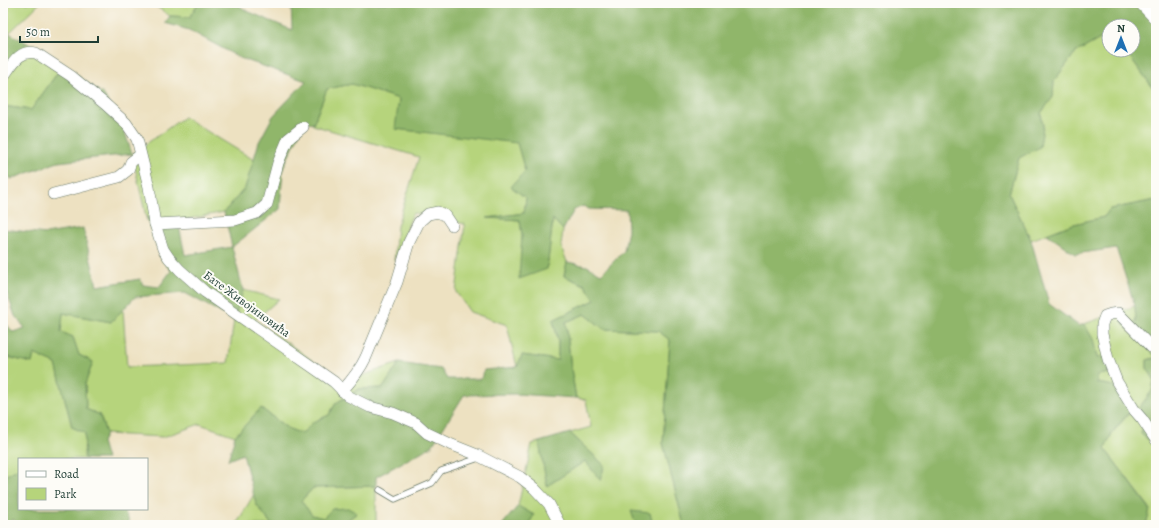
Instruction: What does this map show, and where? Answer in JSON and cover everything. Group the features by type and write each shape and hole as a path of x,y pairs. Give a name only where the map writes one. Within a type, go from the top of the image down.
{"street":[{"path":"1140,3 1156,20"},
{"name":"Бате Живојиновића","path":"3,77 18,57 24,53 30,52 36,54 71,76 106,104 126,123 137,139 149,187 155,224 163,249 180,270 206,292 334,382 348,396 370,407 416,423 427,433 482,457 520,477 534,488 549,504 560,525"},
{"path":"155,224 235,220 257,213 267,204 278,163 288,139 303,127"},
{"path":"53,194 119,177 128,170 131,162 140,155"},
{"path":"342,391 352,381 366,357 397,282 409,242 418,222 428,214 438,212 446,216 452,225"},
{"path":"1156,352 1118,313 1104,316 1102,334 1108,359 1115,377 1135,411 1156,440"}],"lane":[{"path":"380,490 395,499 432,483 441,471 482,457"}],"green space":[{"path":"3,3 40,3 9,33 3,26"},
{"path":"151,3 198,3 190,17 170,16"},
{"path":"198,3 235,3 247,11 292,30 291,3 1156,3 1156,92 1131,58 1141,58 1141,18 1101,18 1101,39 1075,53 1054,81 1053,97 1041,113 1043,126 1040,147 1019,158 1009,194 1031,240 1049,304 1079,326 1084,324 1093,339 1097,358 1106,356 1111,373 1097,375 1097,383 1119,387 1138,409 1152,391 1154,379 1147,368 1147,360 1156,358 1156,435 1149,440 1141,434 1143,426 1131,410 1112,433 1105,449 1150,509 1146,525 684,525 663,443 670,340 658,331 604,329 585,314 566,322 576,398 516,394 464,395 432,446 376,477 376,486 313,488 301,501 312,515 323,518 332,509 348,508 357,513 345,522 336,525 272,525 256,504 243,454 228,460 235,436 261,408 287,428 302,434 313,422 329,415 336,403 359,389 383,388 399,363 441,369 447,379 481,379 484,370 517,367 522,355 558,360 558,340 553,320 595,300 585,285 564,276 567,262 587,266 601,274 624,251 628,230 627,210 589,209 583,206 574,210 563,230 553,219 547,269 519,279 522,235 520,220 487,218 524,213 526,198 511,187 525,171 517,143 395,129 399,99 352,84 327,89 313,124 305,122 283,168 280,209 232,247 224,212 245,188 259,142 273,116 306,81 240,58 189,30 165,23 170,16 190,17"},
{"path":"9,33 27,43 3,69 3,44"},
{"path":"1100,39 1101,58 1131,58 1156,92 1156,200 1110,209 1104,217 1070,225 1031,240 1009,194 1019,158 1043,126 1041,113 1053,97 1054,81 1075,53"},
{"path":"27,43 63,65 31,110 3,106 3,69"},
{"path":"63,65 104,95 125,133 132,154 58,162 11,179 3,169 3,106 31,110"},
{"path":"352,84 399,99 396,129 517,142 525,171 526,198 524,213 489,218 520,220 522,235 547,269 553,219 563,230 561,246 567,262 564,276 585,285 595,300 553,320 558,340 558,360 522,355 517,367 507,325 470,312 456,292 465,224 413,213 394,261 397,226 419,157 313,125 327,89"},
{"path":"184,117 254,160 245,188 224,212 178,221 146,217 132,154"},
{"path":"1156,200 1156,357 1123,324 1136,323 1135,306 1116,248 1075,254 1047,234 1070,225 1104,217 1110,209"},
{"path":"146,217 178,221 185,255 232,247 243,290 234,320 185,293 135,297 111,322 63,313 61,332 73,337 79,355 93,362 85,384 86,409 100,415 106,434 102,442 107,458 84,458 85,433 72,427 56,364 34,354 32,363 3,356 3,320 13,332 25,328 15,316 4,285 7,264 3,247 3,229 46,234 83,228 97,286 140,279 143,285 159,287 171,271 162,260"},
{"path":"243,290 279,299 255,320 343,382 399,363 383,388 359,389 336,403 329,415 313,422 302,434 287,428 261,408 235,436 200,424 163,437 106,434 100,415 86,409 85,384 93,362 79,355 73,337 61,332 63,313 111,322 123,309 127,367 228,363 234,320"},
{"path":"1135,306 1136,323 1156,357 1147,360 1147,368 1154,379 1152,391 1138,409 1119,387 1097,383 1097,375 1110,373 1097,358 1093,339 1084,324"},
{"path":"585,314 604,329 658,331 670,340 663,443 684,525 528,525 534,515 518,506 532,444 539,442 547,486 585,461 601,480 604,465 570,433 591,427 586,400 576,398 566,322"},
{"path":"34,354 56,364 72,427 85,433 84,458 18,458 18,469 3,477 3,356 32,363"},
{"path":"1132,410 1143,426 1141,434 1149,440 1156,451 1156,525 1146,525 1150,508 1105,449 1112,433"},
{"path":"570,433 604,465 601,481 585,461 547,486 539,442"},
{"path":"18,469 18,510 124,510 131,525 18,525 13,519 10,525 3,525 3,477"},
{"path":"376,486 376,525 336,525 345,522 357,513 332,509 323,518 312,515 301,501 313,488"},
{"path":"254,494 256,504 272,525 236,525"},
{"path":"518,506 534,515 528,525 502,525"},
{"path":"631,511 650,513 653,525 636,525"}]}
